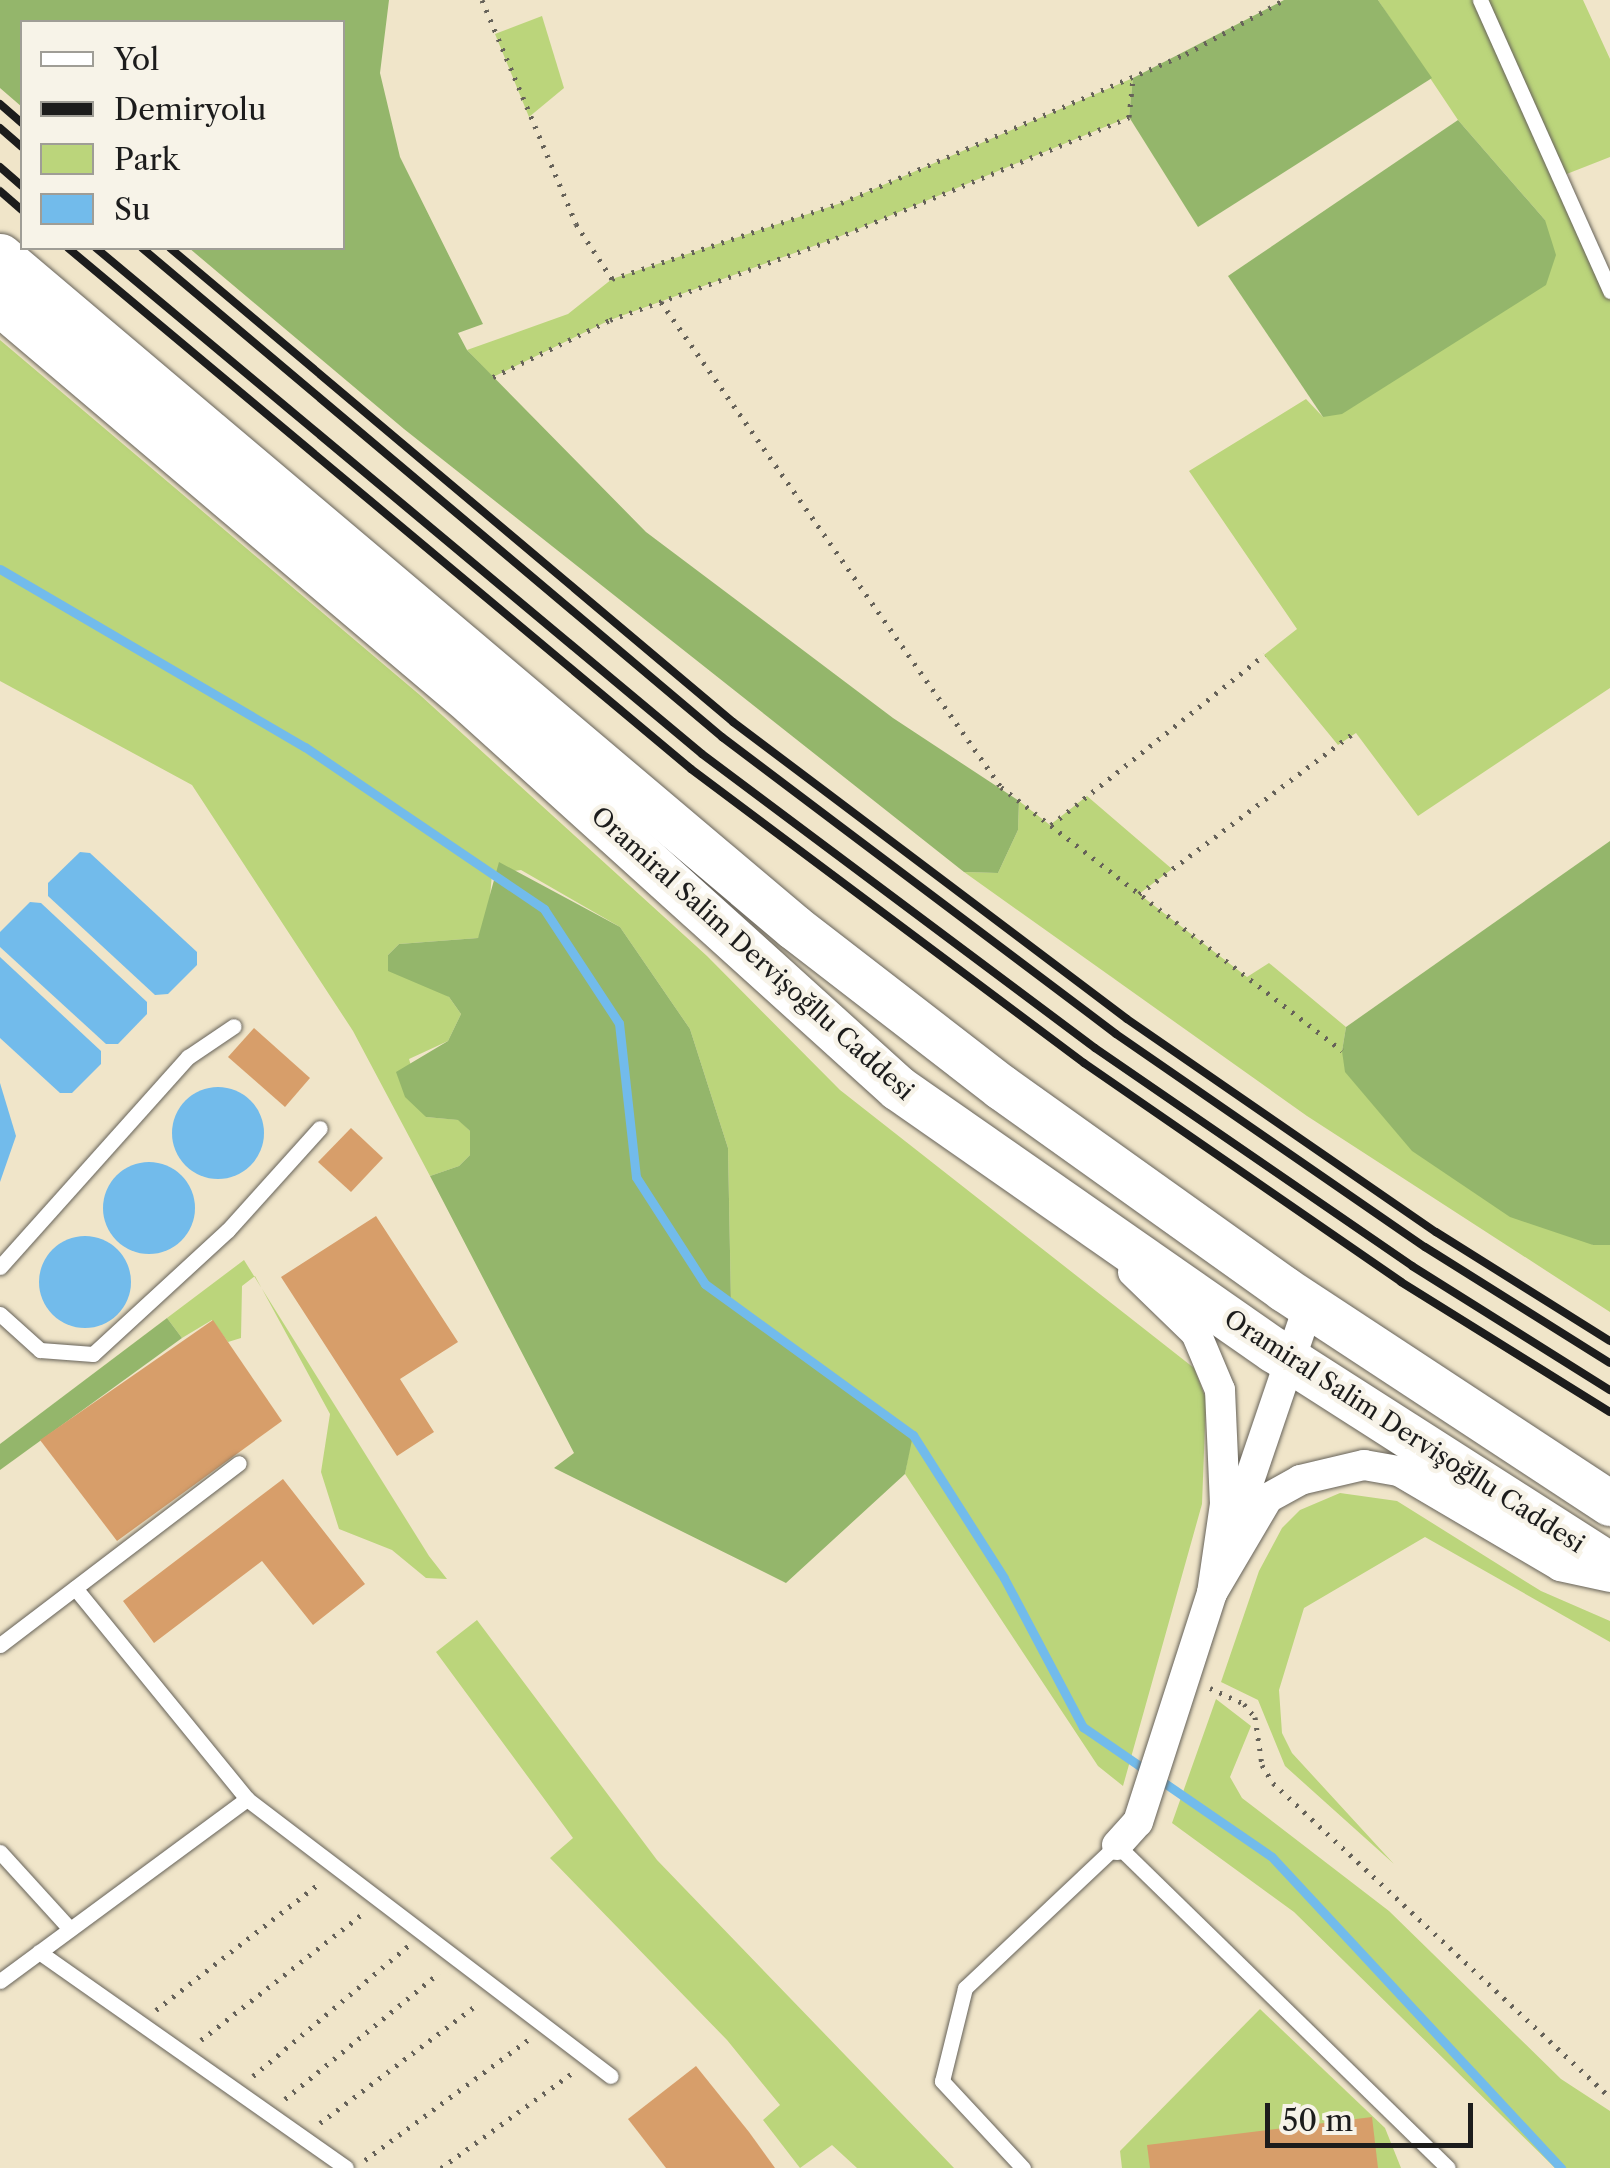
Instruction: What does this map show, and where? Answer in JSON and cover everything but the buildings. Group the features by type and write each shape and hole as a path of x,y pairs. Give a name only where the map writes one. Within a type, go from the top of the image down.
{"main road":[{"name":"Oramiral Salim Dervişoğllu Caddesi","path":"0,256 794,927 1001,1087 1309,1305 1610,1503"},
{"name":"Oramiral Salim Dervişoğllu Caddesi","path":"0,303 472,703 898,1088 1289,1360 1610,1565"}],"street":[{"path":"1062,1204 1196,1333 1212,1359 1226,1464 1212,1593"},
{"path":"1116,1845 1138,1822 1309,1305"},
{"path":"1212,1593 1268,1498 1316,1475 1364,1465 1398,1471 1560,1566 1610,1576"}],"lane":[{"path":"1480,0 1610,291"},
{"path":"0,1268 188,1058 234,1026"},
{"path":"0,1314 40,1350 93,1354 228,1230 320,1128"},
{"path":"0,1645 240,1463"},
{"path":"75,1588 248,1799 611,2076"},
{"path":"0,1982 248,1799"},
{"path":"1023,2168 942,2081 965,1988 1116,1845 1448,2168"},
{"path":"0,1852 70,1930"},
{"path":"39,1952 346,2168"}],"path":[{"path":"482,0 576,224 612,279 841,203 1133,78 1284,0"},
{"path":"494,377 661,302 1129,117 1133,78"},
{"path":"661,302 1001,788 1342,1051"},
{"path":"1050,826 1264,655"},
{"path":"1138,894 1355,732"},
{"path":"1182,1684 1244,1704 1254,1717 1262,1766 1274,1783 1610,2097"},
{"path":"139,2022 340,1868"},
{"path":"183,2054 381,1900"},
{"path":"235,2090 424,1933"},
{"path":"268,2113 457,1958"},
{"path":"302,2137 498,1989"},
{"path":"355,2168 546,2026"},
{"path":"441,2168 590,2060"}],"green space":[{"path":"0,0 389,0 380,73 400,157 483,324 458,333 467,350 646,532 893,718 1019,801 1018,830 998,873 964,872 404,429 191,250 345,250 345,20 20,20 20,105 0,88"},
{"path":"1284,0 1378,0 1432,78 1198,227 1129,117 1133,78"},
{"path":"1378,0 1583,0 1610,59 1610,157 1559,177 1610,291 1610,688 1418,816 1356,733 1338,745 1264,655 1297,629 1189,471 1306,399 1323,417 1545,220 1458,120"},
{"path":"542,16 564,88 529,117 495,34"},
{"path":"1133,78 1129,117 836,238 610,320 493,377 467,350 568,314 612,279 841,203"},
{"path":"1458,120 1545,220 1556,255 1546,285 1342,414 1323,417 1228,276"},
{"path":"0,340 421,696 707,956 840,1090 1194,1368 1206,1399 1202,1504 1123,1786 1098,1766 905,1474 912,1434 731,1303 728,1148 690,1029 620,927 521,870 492,874 488,920 478,938 399,944 388,955 449,997 461,1014 448,1041 409,1059 426,1117 459,1120 470,1131 470,1155 459,1166 430,1176 353,1031 192,785 0,681"},
{"path":"1087,796 1172,869 1139,894 1247,977 1269,963 1346,1027 1342,1051 1593,1245 1610,1245 1610,1312 1307,1116 964,872 998,873 1018,830 1019,801 1050,825"},
{"path":"1610,841 1610,1245 1593,1245 1510,1217 1412,1151 1345,1072 1342,1051 1346,1027"},
{"path":"499,862 620,927 690,1029 728,1148 731,1303 913,1435 905,1474 786,1583 554,1468 574,1453 430,1176 459,1166 470,1155 470,1131 458,1120 426,1117 405,1097 396,1072 448,1041 461,1014 449,997 388,971 388,955 399,944 478,938"},
{"path":"244,1260 254,1277 242,1286 241,1338 228,1342 212,1320 182,1338 167,1318"},
{"path":"262,1288 447,1579 426,1578 392,1550 339,1529 321,1472 330,1414"},
{"path":"167,1318 182,1338 0,1470 0,1444"},
{"path":"1340,1493 1397,1501 1541,1591 1610,1621 1610,1642 1425,1537 1304,1608 1279,1690 1282,1733 1292,1753 1394,1864 1285,1766 1258,1700 1221,1682 1259,1571 1282,1528 1300,1510"},
{"path":"477,1620 657,1860 954,2168 857,2168 832,2145 800,2168 763,2120 780,2105 727,2040 550,1858 573,1838 436,1652"},
{"path":"1216,1699 1251,1726 1230,1777 1242,1798 1389,1911 1561,2079 1610,2111 1610,2168 1555,2168 1294,1912 1172,1823"},
{"path":"1260,2009 1385,2128 1401,2168 1122,2168 1120,2151"}],"water":[{"path":"80,852 90,853 197,952 197,965 168,994 155,995 48,896 48,883"},
{"path":"30,902 41,903 147,1002 147,1014 118,1044 106,1044 0,947 0,932"},
{"path":"0,957 101,1051 101,1064 72,1093 60,1093 0,1038"},
{"path":"0,1083 16,1136 0,1182"},
{"path":"218,1087 236,1090 251,1100 261,1115 261,1151 251,1166 236,1176 218,1179 200,1176 185,1166 175,1151 172,1133 175,1115 185,1100 200,1090"},
{"path":"149,1162 167,1165 182,1175 192,1190 192,1226 182,1241 167,1251 149,1254 131,1251 116,1241 106,1226 103,1208 106,1190 116,1175 131,1165"},
{"path":"85,1236 103,1239 118,1249 128,1264 128,1300 118,1315 103,1325 85,1328 67,1325 52,1315 42,1300 39,1282 42,1264 52,1249 67,1239"}],"waterway":[{"path":"0,569 305,747 544,909 619,1023 636,1177 705,1284 913,1435 1004,1578 1083,1727 1272,1857 1561,2168"}],"railway":[{"path":"0,104 20,121"},
{"path":"0,128 20,145"},
{"path":"0,167 20,184"},
{"path":"0,191 20,208"},
{"path":"70,250 691,769 1084,1063 1401,1282 1610,1412"},
{"path":"98,250 702,754 1095,1048 1412,1266 1610,1390"},
{"path":"144,250 722,737 1116,1034 1425,1247 1610,1363"},
{"path":"172,250 733,722 1127,1019 1436,1232 1610,1341"}]}
